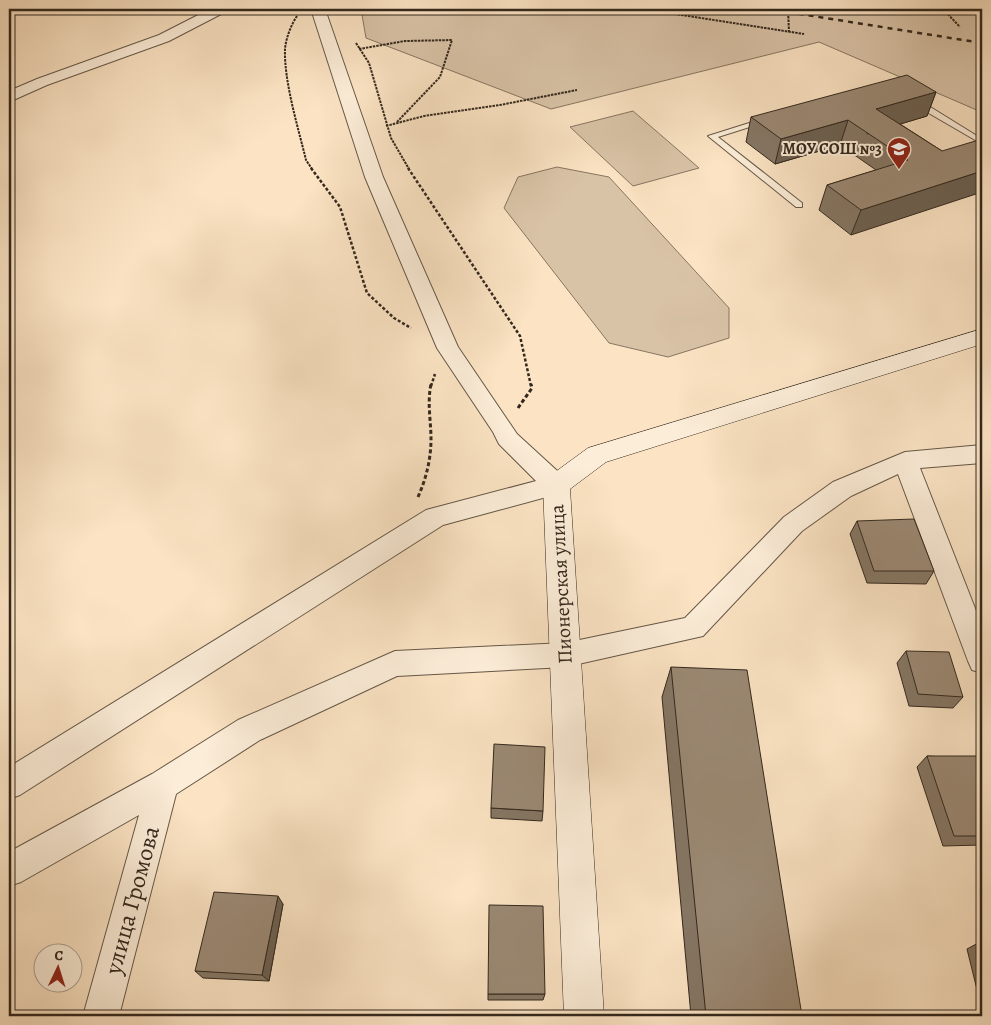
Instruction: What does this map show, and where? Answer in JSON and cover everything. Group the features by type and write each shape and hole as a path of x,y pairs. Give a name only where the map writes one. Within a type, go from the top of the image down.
{"street":[{"path":"9,97 42,82 164,38 220,9"},
{"path":"318,9 374,177 448,348 504,430 507,438 556,485"},
{"name":"Пионерская улица","path":"584,1016 556,485 597,455 982,336"},
{"path":"9,870 163,785 249,730 395,664 564,655 693,628 793,524 842,489 905,461 982,454"},
{"path":"905,461 982,661"},
{"path":"9,784 435,517 556,485"},
{"name":"улица Громова","path":"101,1016 163,785"}],"lane":[{"path":"907,96 982,142"},
{"path":"778,118 712,136 799,205"}],"path":[{"path":"301,9 291,26 285,48 290,94 306,160 340,207 367,293 394,318 448,348 429,386 430,450 423,486 398,540"},
{"path":"643,9 804,34"},
{"path":"788,9 789,32"},
{"path":"943,9 960,27"},
{"path":"359,49 391,41 452,40 440,77 396,122"},
{"path":"354,41 369,63 391,138 417,183 520,336 532,388 504,430"},
{"path":"362,140 396,122 439,113 491,107 576,90"}],"shaded area":[{"path":"361,9 982,9 982,117 979,111 819,42 551,109 366,38"},
{"path":"633,111 699,168 633,186 570,127"},
{"path":"557,167 609,177 729,308 729,338 668,357 609,343 504,208 518,177"}],"building":[{"path":"907,75 936,92 876,109 942,151 982,139 982,171 861,210 827,185 908,160 848,120 781,139 751,117"},
{"path":"914,519 934,571 874,571 857,521"},
{"path":"906,651 949,652 963,697 918,694"},
{"path":"671,667 747,670 802,1016 706,1016"},
{"path":"494,744 545,747 543,811 491,808"},
{"path":"927,756 981,756 982,836 954,836"},
{"path":"214,892 278,896 262,975 195,971"},
{"path":"489,905 543,906 545,994 488,994"}],"railway":[{"path":"769,9 982,43"}],"place":[{"name":"МОУ СОШ №3","path":"899,170"}]}
